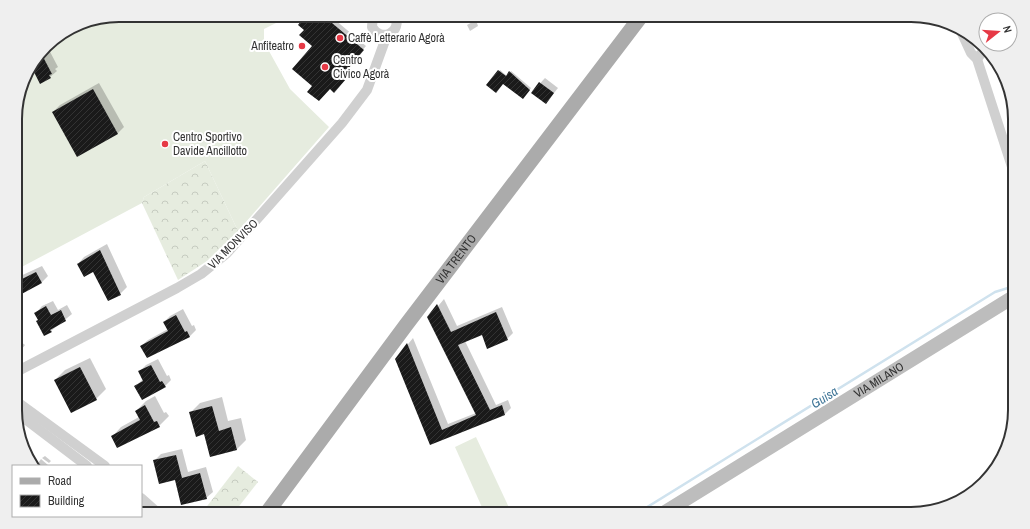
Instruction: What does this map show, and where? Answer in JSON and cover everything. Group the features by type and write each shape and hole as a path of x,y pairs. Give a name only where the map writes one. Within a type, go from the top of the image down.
{"main road":[{"name":"VIA TRENTO","path":"269,507 637,22"}],"street":[{"name":"VIA MONVISO","path":"22,370 177,288 201,274 221,258 256,221 360,102 370,84 383,46 384,35 372,27 372,22"},
{"path":"384,35 393,32 397,22"},
{"path":"963,37 968,49 977,60 1008,155"},
{"path":"977,60 982,53"},
{"name":"VIA MILANO","path":"673,507 1008,300"},
{"path":"22,404 104,465"},
{"path":"23,417 86,465"},
{"path":"142,499 151,507"}],"green space":[{"name":"Centro Sportivo Davide Ancillotto","path":"113,22 278,22 264,29 264,42 290,89 329,127 238,231 205,161 144,197 142,203 22,267 22,113 25,94 29,82 38,65 50,50 65,38 82,29 100,24"},
{"path":"205,161 238,231 207,261 178,280 142,203 144,197"},
{"path":"476,437 509,507 482,507 455,447"},
{"path":"238,466 258,482 238,507 206,507"}],"building":[{"path":"300,22 333,22 332,23 364,50 342,76 346,79 334,93 330,89 319,101 307,92 312,86 292,69 312,46 299,35 304,30 298,25"},
{"path":"44,58 52,74 49,75 51,78 40,84 34,72"},
{"path":"498,70 506,76 509,71 530,90 523,99 503,84 496,93 486,85"},
{"path":"539,82 554,93 546,104 531,93"},
{"path":"93,89 118,134 77,157 52,112"},
{"path":"100,250 121,295 108,301 93,272 84,277 77,264"},
{"path":"36,272 42,283 22,294 22,279"},
{"path":"437,304 451,332 496,312 508,340 487,349 482,335 458,345 490,410 502,405 505,415 430,445 395,359 407,343 442,430 476,415 427,317"},
{"path":"46,306 51,315 61,310 66,321 50,330 52,332 44,336 36,321 38,320 34,313"},
{"path":"176,315 185,332 187,331 190,337 147,358 140,346 168,331 163,322"},
{"path":"151,365 160,382 162,381 166,387 142,400 134,386 143,381 138,371"},
{"path":"80,367 97,400 71,413 54,380"},
{"path":"145,405 154,422 157,421 160,427 117,448 111,436 140,420 135,411"},
{"path":"212,406 219,431 231,427 237,450 210,457 204,434 196,437 189,412"},
{"path":"176,455 182,478 200,473 207,499 181,505 175,480 159,484 153,460"}],"waterway":[{"name":"Guisa","path":"647,507 995,292 1008,288"}],"place":[{"name":"Caffè Letterario Agorà","path":"340,38"},
{"name":"Anfiteatro","path":"302,46"},
{"name":"Centro Civico Agorà","path":"325,67"},
{"name":"Centro Sportivo Davide Ancillotto","path":"165,144"}]}
